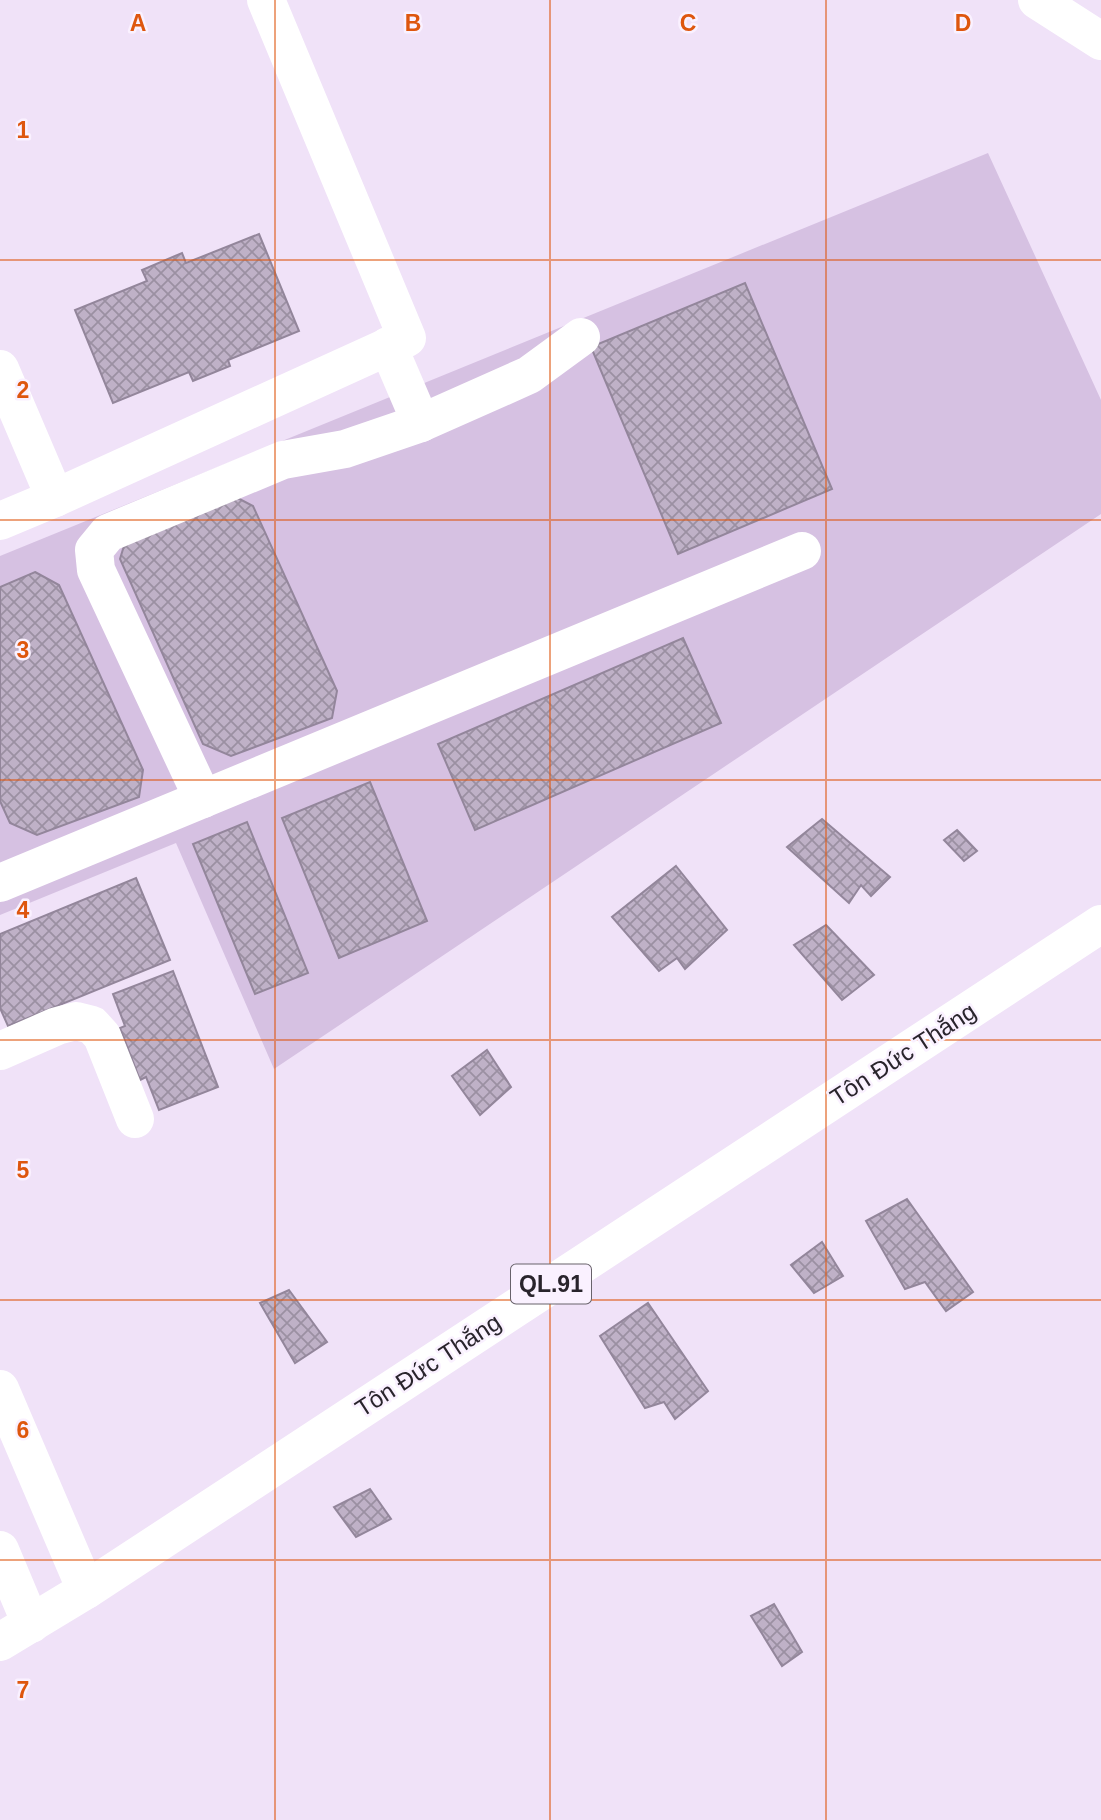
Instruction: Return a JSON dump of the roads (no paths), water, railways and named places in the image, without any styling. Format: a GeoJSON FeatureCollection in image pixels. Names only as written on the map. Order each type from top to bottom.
{"type":"FeatureCollection","features":[{"type":"Feature","properties":{"kind":"main road"},"geometry":{"type":"LineString","coordinates":[[3,511],[55,498],[407,338],[266,0]]}},
{"type":"Feature","properties":{"kind":"main road"},"geometry":{"type":"LineString","coordinates":[[1037,0],[1101,41]]}},
{"type":"Feature","properties":{"kind":"main road"},"geometry":{"type":"LineString","coordinates":[[203,799],[96,570],[94,550],[108,533],[283,460],[345,449],[421,423],[529,375],[581,337]]}},
{"type":"Feature","properties":{"kind":"main road"},"geometry":{"type":"LineString","coordinates":[[388,346],[421,423]]}},
{"type":"Feature","properties":{"kind":"main road"},"geometry":{"type":"LineString","coordinates":[[1,374],[55,498]]}},
{"type":"Feature","properties":{"kind":"main road"},"geometry":{"type":"LineString","coordinates":[[0,883],[802,551]]}},
{"type":"Feature","properties":{"kind":"main road","name":"Tôn Đức Thắng"},"geometry":{"type":"LineString","coordinates":[[15,1633],[86,1590],[1101,924]]}},
{"type":"Feature","properties":{"kind":"main road"},"geometry":{"type":"LineString","coordinates":[[0,1051],[57,1026],[76,1021],[92,1025],[102,1036],[135,1119]]}},
{"type":"Feature","properties":{"kind":"main road"},"geometry":{"type":"LineString","coordinates":[[0,1389],[86,1590]]}},
{"type":"Feature","properties":{"kind":"main road"},"geometry":{"type":"LineString","coordinates":[[0,1550],[15,1633]]}}]}
